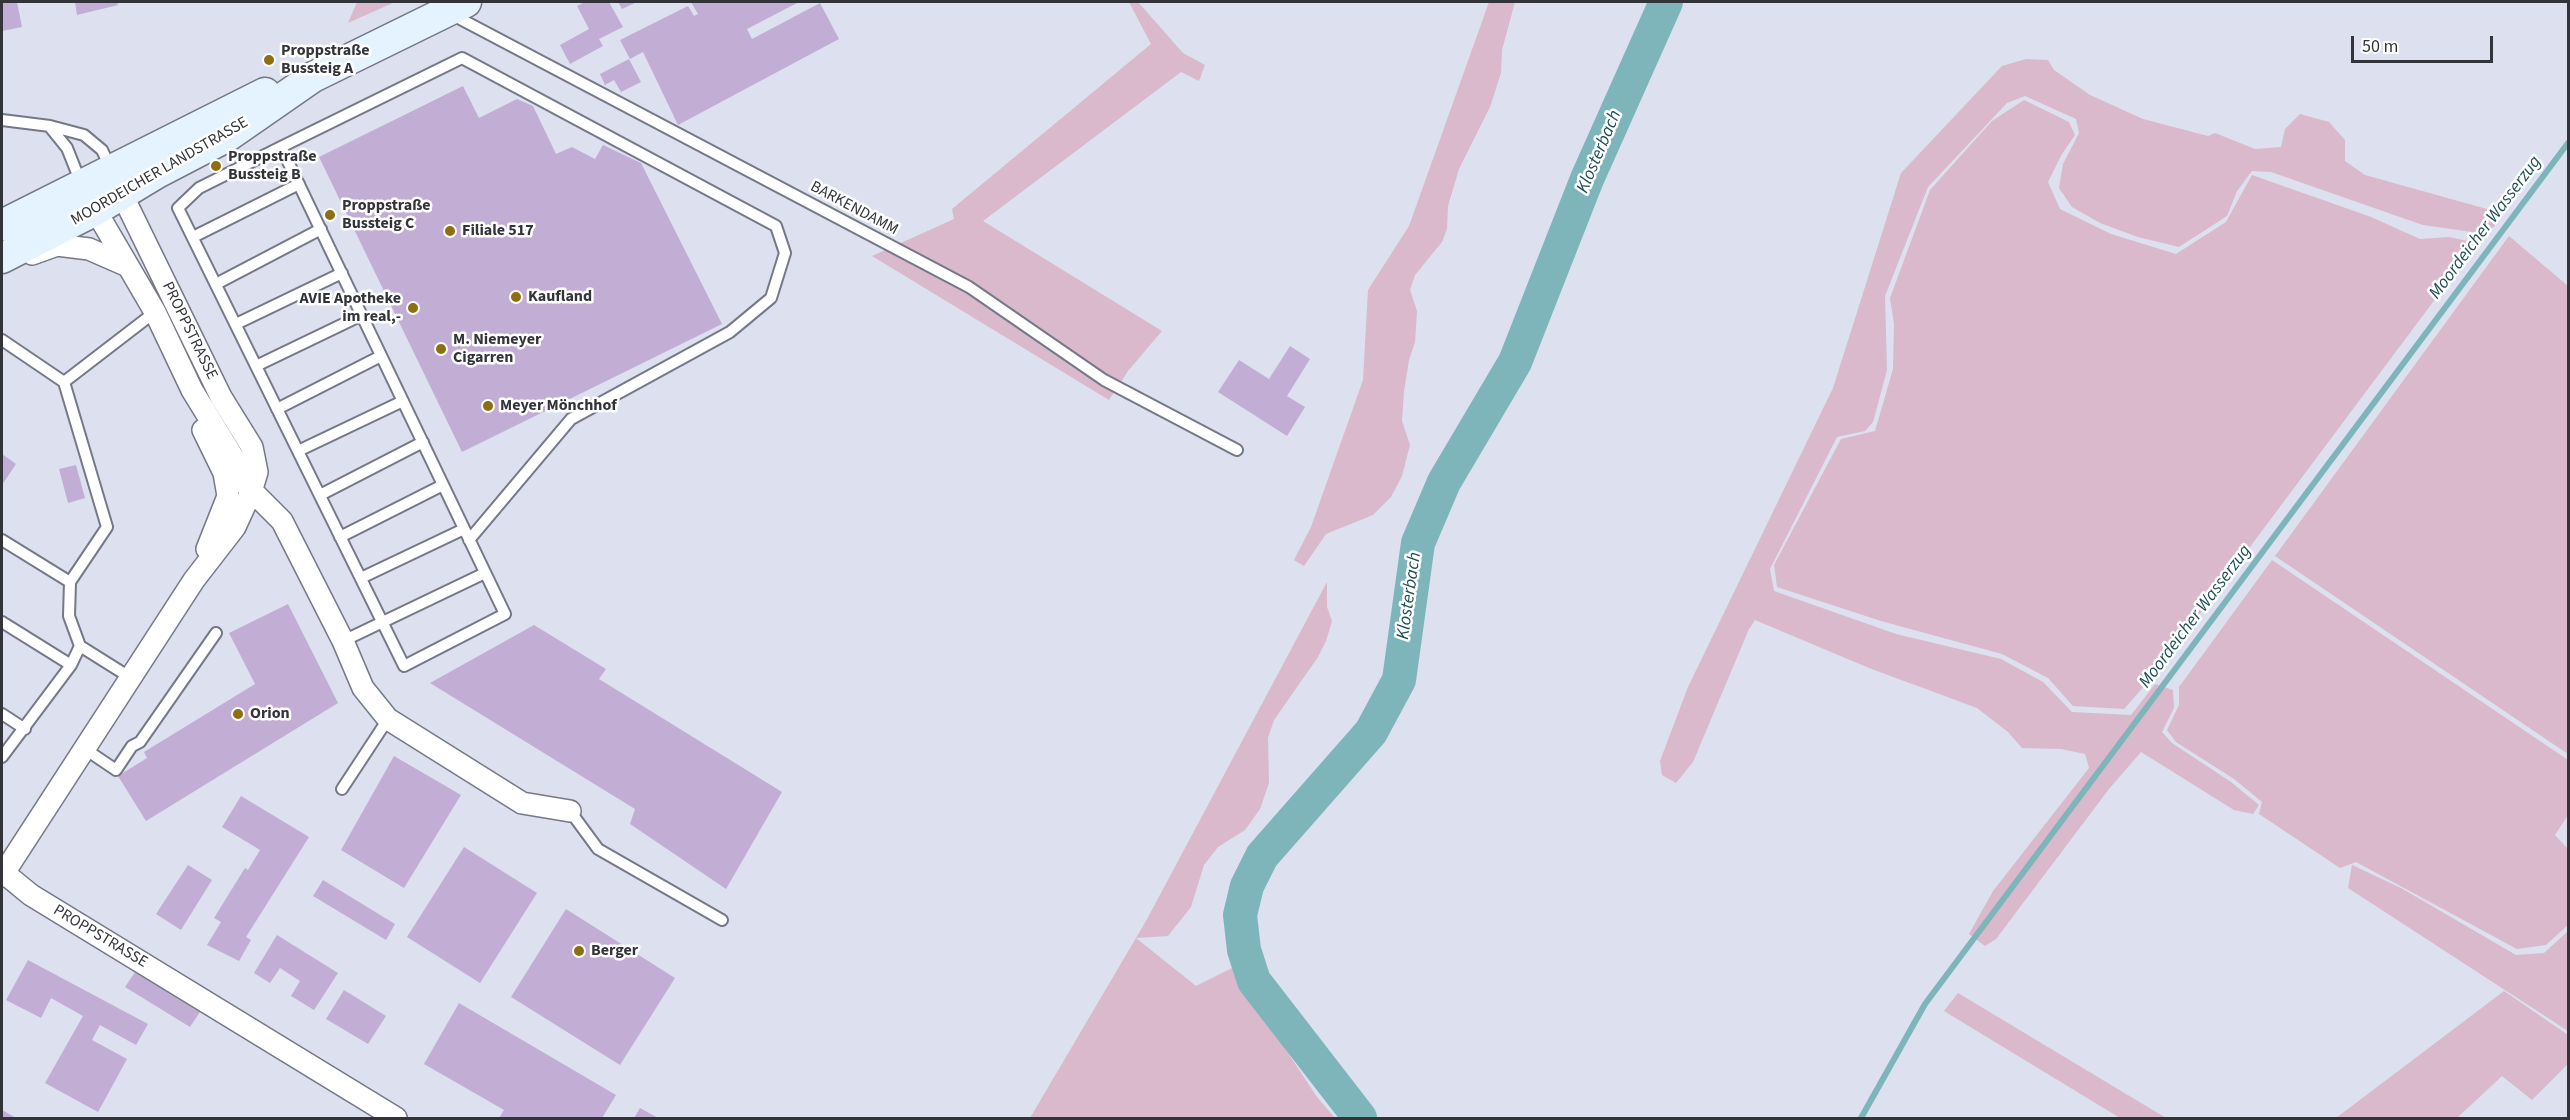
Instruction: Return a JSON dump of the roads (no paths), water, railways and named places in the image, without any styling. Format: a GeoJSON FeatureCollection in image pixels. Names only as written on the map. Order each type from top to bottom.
{"type":"FeatureCollection","features":[{"type":"Feature","properties":{"kind":"main road","name":"MOORDEICHER LANDSTRASSE"},"geometry":{"type":"LineString","coordinates":[[7,256],[88,198],[274,88],[313,77],[456,7]]}},
{"type":"Feature","properties":{"kind":"main road","name":"MOORDEICHER LANDSTRASSE"},"geometry":{"type":"LineString","coordinates":[[2,225],[88,198]]}},
{"type":"Feature","properties":{"kind":"street","name":"PROPPSTRASSE"},"geometry":{"type":"LineString","coordinates":[[116,182],[221,397],[252,447],[256,472],[251,492],[235,526],[194,580],[3,875],[31,895],[396,1119]]}},
{"type":"Feature","properties":{"kind":"street","name":"PROPPSTRASSE"},"geometry":{"type":"LineString","coordinates":[[88,198],[155,312],[192,390],[251,492],[282,521],[343,641],[363,688],[388,719],[522,803],[570,811]]}},
{"type":"Feature","properties":{"kind":"street"},"geometry":{"type":"LineString","coordinates":[[7,256],[29,255],[57,245],[89,249],[128,266]]}},
{"type":"Feature","properties":{"kind":"street","name":"PROPPSTRASSE"},"geometry":{"type":"LineString","coordinates":[[192,390],[188,400],[224,473],[228,496],[194,580]]}},
{"type":"Feature","properties":{"kind":"street"},"geometry":{"type":"LineString","coordinates":[[228,496],[251,492]]}},
{"type":"Feature","properties":{"kind":"lane","name":"BARKENDAMM"},"geometry":{"type":"LineString","coordinates":[[456,7],[969,287],[1104,380],[1238,450]]}},
{"type":"Feature","properties":{"kind":"lane"},"geometry":{"type":"LineString","coordinates":[[281,147],[403,400],[443,485],[467,534],[505,614],[404,666],[178,208],[199,188],[281,147],[462,58],[776,226],[785,253],[771,298],[730,332],[572,419],[467,534],[361,578]]}},
{"type":"Feature","properties":{"kind":"lane"},"geometry":{"type":"LineString","coordinates":[[2,120],[50,126],[84,135],[102,150],[116,182]]}},
{"type":"Feature","properties":{"kind":"lane"},"geometry":{"type":"LineString","coordinates":[[50,126],[67,148],[88,198]]}},
{"type":"Feature","properties":{"kind":"lane"},"geometry":{"type":"LineString","coordinates":[[193,237],[299,184]]}},
{"type":"Feature","properties":{"kind":"lane"},"geometry":{"type":"LineString","coordinates":[[216,284],[321,230]]}},
{"type":"Feature","properties":{"kind":"lane"},"geometry":{"type":"LineString","coordinates":[[236,324],[342,273]]}},
{"type":"Feature","properties":{"kind":"lane","name":"PROPPSTRASSE"},"geometry":{"type":"LineString","coordinates":[[64,382],[155,312]]}},
{"type":"Feature","properties":{"kind":"lane"},"geometry":{"type":"LineString","coordinates":[[256,366],[362,315]]}},
{"type":"Feature","properties":{"kind":"lane"},"geometry":{"type":"LineString","coordinates":[[2,340],[64,382],[107,527],[70,582],[69,616],[80,645],[131,678]]}},
{"type":"Feature","properties":{"kind":"lane"},"geometry":{"type":"LineString","coordinates":[[277,409],[381,356]]}},
{"type":"Feature","properties":{"kind":"lane"},"geometry":{"type":"LineString","coordinates":[[298,451],[403,400]]}},
{"type":"Feature","properties":{"kind":"lane"},"geometry":{"type":"LineString","coordinates":[[320,495],[423,442]]}},
{"type":"Feature","properties":{"kind":"lane"},"geometry":{"type":"LineString","coordinates":[[340,537],[443,485]]}},
{"type":"Feature","properties":{"kind":"lane"},"geometry":{"type":"LineString","coordinates":[[2,540],[70,582]]}},
{"type":"Feature","properties":{"kind":"lane"},"geometry":{"type":"LineString","coordinates":[[343,641],[485,573]]}},
{"type":"Feature","properties":{"kind":"lane"},"geometry":{"type":"LineString","coordinates":[[2,622],[71,665]]}},
{"type":"Feature","properties":{"kind":"lane"},"geometry":{"type":"LineString","coordinates":[[85,749],[116,770],[132,746],[140,742],[216,633]]}},
{"type":"Feature","properties":{"kind":"lane"},"geometry":{"type":"LineString","coordinates":[[2,757],[71,665],[80,645]]}},
{"type":"Feature","properties":{"kind":"lane"},"geometry":{"type":"LineString","coordinates":[[2,714],[25,729]]}},
{"type":"Feature","properties":{"kind":"lane"},"geometry":{"type":"LineString","coordinates":[[342,789],[388,719]]}},
{"type":"Feature","properties":{"kind":"lane"},"geometry":{"type":"LineString","coordinates":[[570,811],[598,849],[722,920]]}},
{"type":"Feature","properties":{"kind":"waterway","name":"Klosterbach"},"geometry":{"type":"LineString","coordinates":[[1360,1118],[1254,981],[1244,950],[1240,915],[1247,886],[1262,856],[1371,732],[1399,680],[1418,543],[1444,482],[1515,362],[1587,179],[1666,2]]}},
{"type":"Feature","properties":{"kind":"waterway","name":"Moordeicher Wasserzug"},"geometry":{"type":"LineString","coordinates":[[1861,1118],[1925,1004],[2568,143]]}},
{"type":"Feature","properties":{"kind":"place","name":"Proppstraße Bussteig A"},"geometry":{"type":"Point","coordinates":[269,60]}},
{"type":"Feature","properties":{"kind":"place","name":"Proppstraße Bussteig B"},"geometry":{"type":"Point","coordinates":[216,166]}},
{"type":"Feature","properties":{"kind":"place","name":"Proppstraße Bussteig C"},"geometry":{"type":"Point","coordinates":[330,215]}},
{"type":"Feature","properties":{"kind":"place","name":"Filiale 517"},"geometry":{"type":"Point","coordinates":[450,231]}},
{"type":"Feature","properties":{"kind":"place","name":"Kaufland"},"geometry":{"type":"Point","coordinates":[516,297]}},
{"type":"Feature","properties":{"kind":"place","name":"AVIE Apotheke im real,-"},"geometry":{"type":"Point","coordinates":[413,308]}},
{"type":"Feature","properties":{"kind":"place","name":"M. Niemeyer Cigarren"},"geometry":{"type":"Point","coordinates":[441,349]}},
{"type":"Feature","properties":{"kind":"place","name":"Meyer Mönchhof"},"geometry":{"type":"Point","coordinates":[488,406]}},
{"type":"Feature","properties":{"kind":"place","name":"Orion"},"geometry":{"type":"Point","coordinates":[238,714]}},
{"type":"Feature","properties":{"kind":"place","name":"Berger"},"geometry":{"type":"Point","coordinates":[579,951]}}]}
